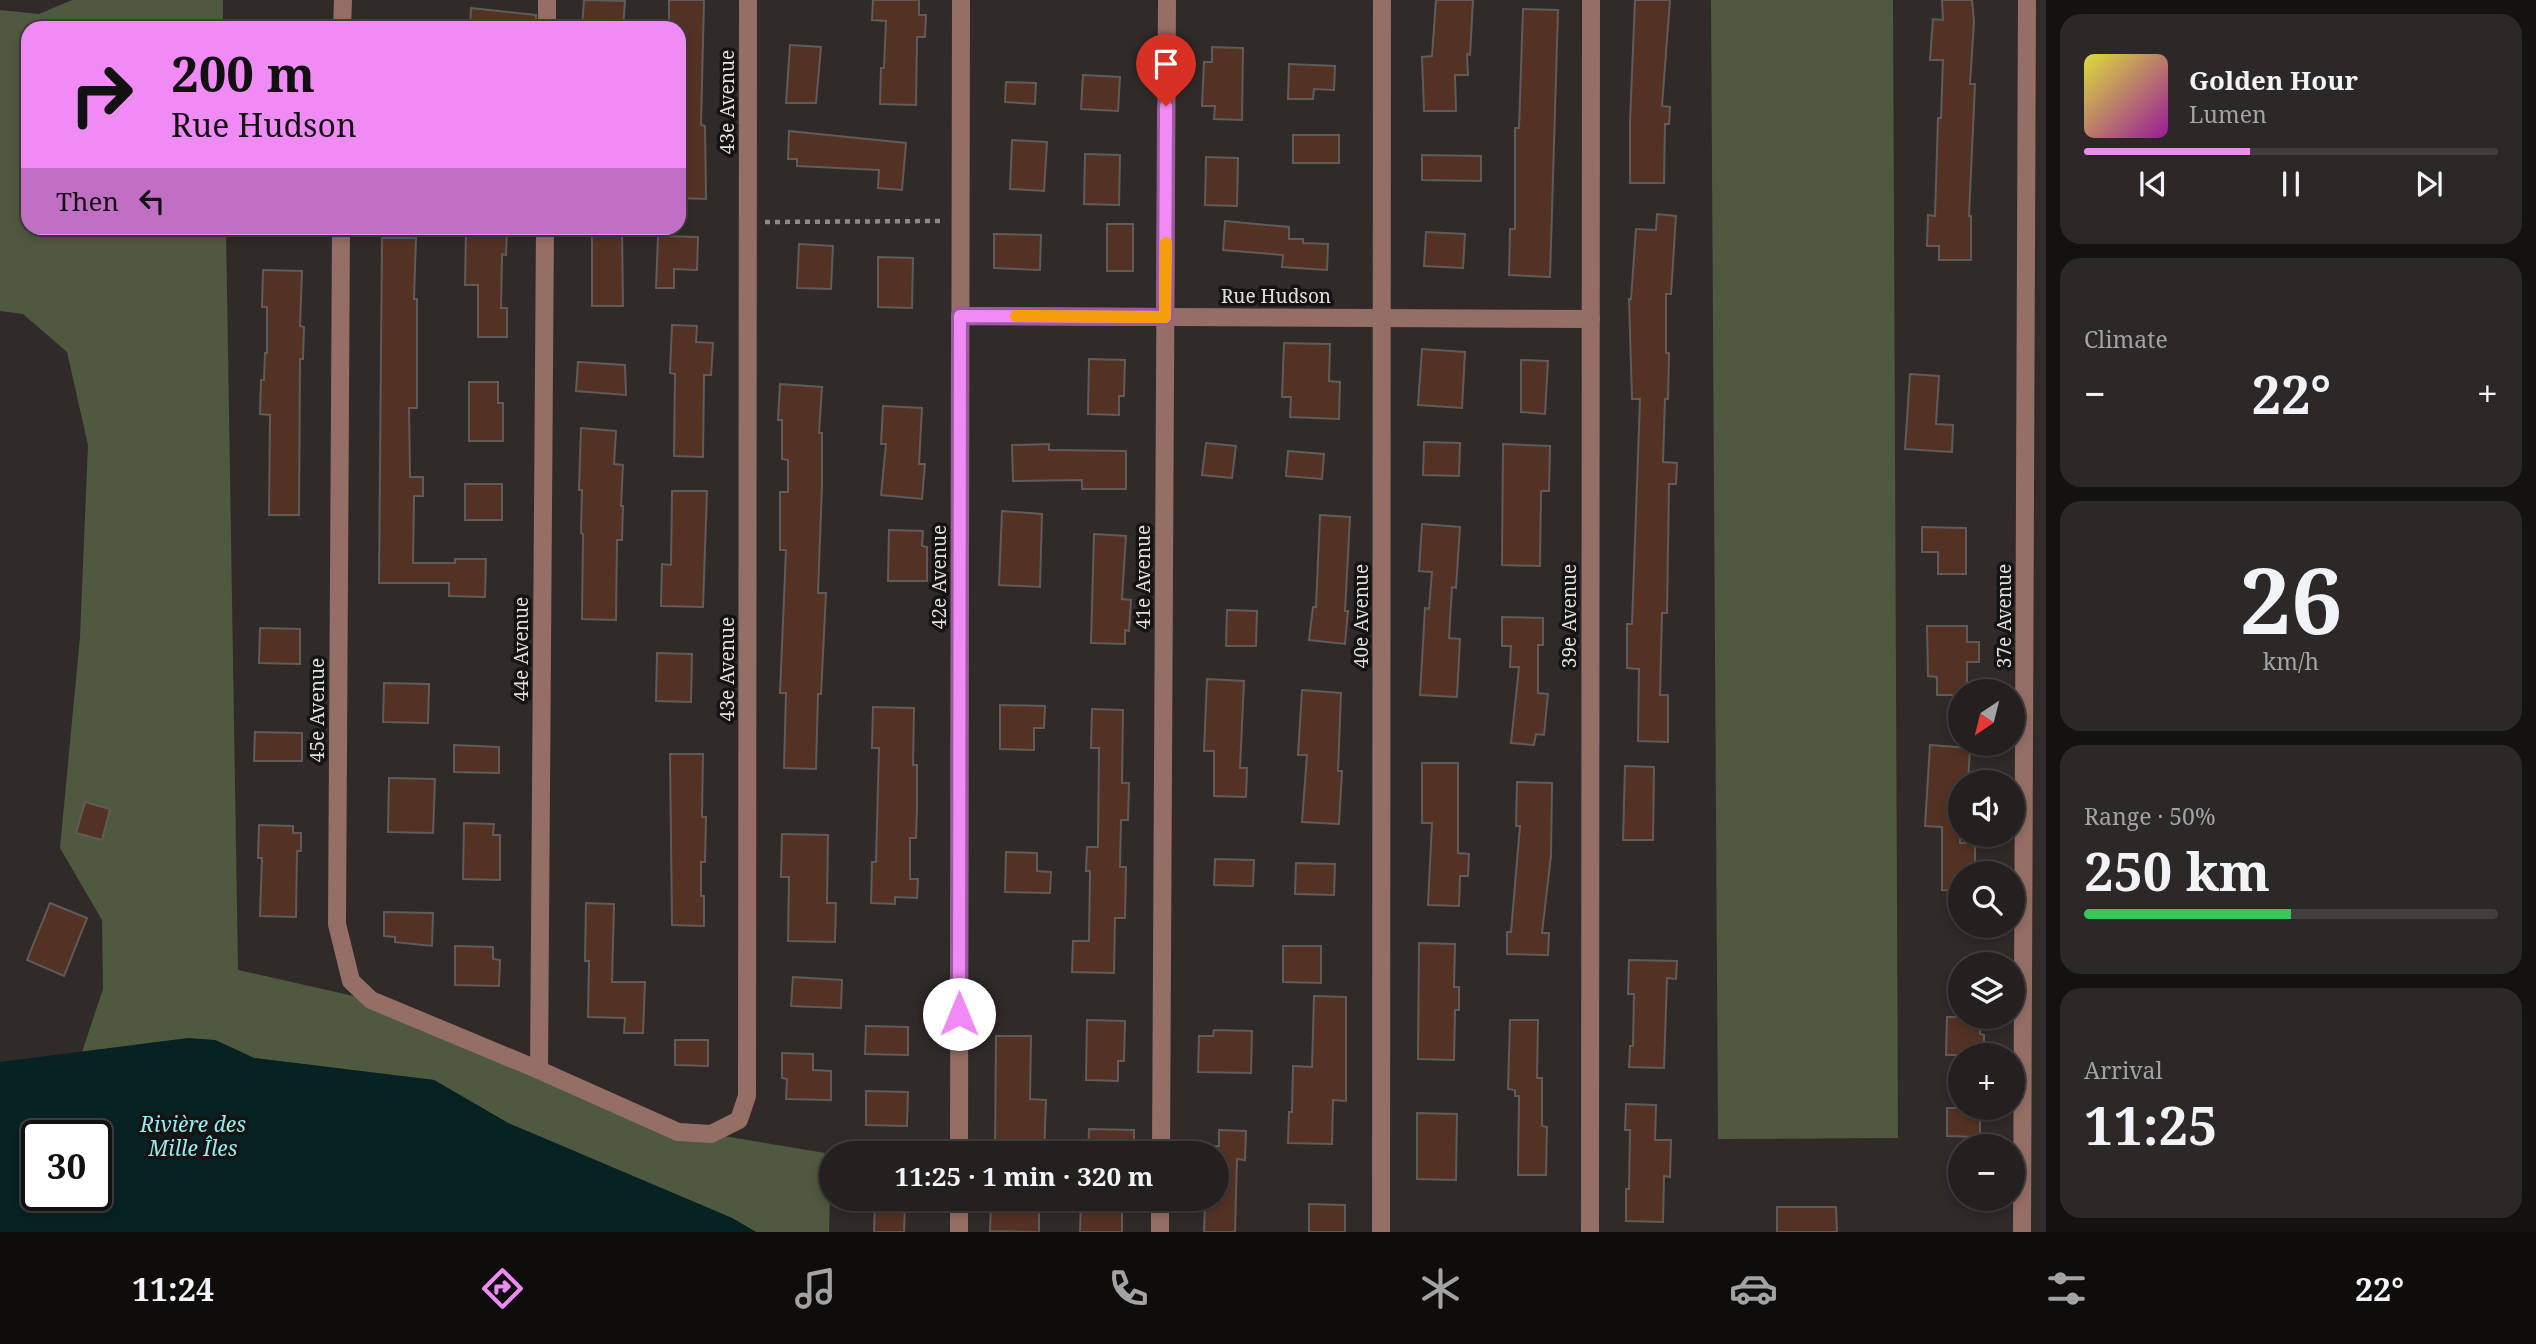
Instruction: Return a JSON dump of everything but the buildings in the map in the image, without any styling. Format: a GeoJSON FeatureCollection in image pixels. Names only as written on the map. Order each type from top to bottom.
{"type":"FeatureCollection","features":[{"type":"Feature","properties":{"kind":"street"},"geometry":{"type":"LineString","coordinates":[[342,0],[342,21]]}},
{"type":"Feature","properties":{"kind":"street"},"geometry":{"type":"LineString","coordinates":[[547,0],[547,21]]}},
{"type":"Feature","properties":{"kind":"street","name":"43e Avenue"},"geometry":{"type":"LineString","coordinates":[[539,1070],[678,1132],[711,1134],[739,1120],[747,1096],[748,0]]}},
{"type":"Feature","properties":{"kind":"street","name":"42e Avenue"},"geometry":{"type":"LineString","coordinates":[[959,1141],[961,0]]}},
{"type":"Feature","properties":{"kind":"street","name":"41e Avenue"},"geometry":{"type":"LineString","coordinates":[[1161,1141],[1167,0]]}},
{"type":"Feature","properties":{"kind":"street","name":"40e Avenue"},"geometry":{"type":"LineString","coordinates":[[1381,1232],[1382,0]]}},
{"type":"Feature","properties":{"kind":"street","name":"39e Avenue"},"geometry":{"type":"LineString","coordinates":[[1590,1232],[1591,0]]}},
{"type":"Feature","properties":{"kind":"street","name":"37e Avenue"},"geometry":{"type":"LineString","coordinates":[[2022,1232],[2027,0]]}},
{"type":"Feature","properties":{"kind":"street","name":"45e Avenue"},"geometry":{"type":"LineString","coordinates":[[341,235],[337,924],[351,981],[371,1000],[539,1070]]}},
{"type":"Feature","properties":{"kind":"street","name":"44e Avenue"},"geometry":{"type":"LineString","coordinates":[[539,1070],[545,235]]}},
{"type":"Feature","properties":{"kind":"street","name":"Rue Hudson"},"geometry":{"type":"LineString","coordinates":[[960,316],[1591,319]]}},
{"type":"Feature","properties":{"kind":"street"},"geometry":{"type":"LineString","coordinates":[[959,1211],[959,1232]]}},
{"type":"Feature","properties":{"kind":"street"},"geometry":{"type":"LineString","coordinates":[[1160,1211],[1160,1232]]}},
{"type":"Feature","properties":{"kind":"path"},"geometry":{"type":"LineString","coordinates":[[748,222],[960,221]]}},
{"type":"Feature","properties":{"kind":"green space"},"geometry":{"type":"Polygon","coordinates":[[[72,0],[223,0],[223,21],[21,21],[21,235],[226,235],[238,970],[371,1000],[678,1132],[711,1134],[819,1152],[819,1211],[830,1211],[829,1232],[756,1232],[732,1218],[508,1123],[434,1080],[254,1058],[215,1040],[82,1052],[103,989],[102,920],[60,848],[80,637],[88,445],[67,352],[23,314],[0,311],[0,10],[39,14],[72,0]]]}},
{"type":"Feature","properties":{"kind":"green space"},"geometry":{"type":"Polygon","coordinates":[[[1711,0],[1893,0],[1898,1138],[1718,1139],[1711,0]]]}},
{"type":"Feature","properties":{"kind":"water","name":"Rivière des Mille Îles"},"geometry":{"type":"Polygon","coordinates":[[[188,1038],[215,1040],[254,1058],[434,1080],[508,1123],[732,1218],[756,1232],[0,1232],[0,1062],[188,1038]]]}},
{"type":"Feature","properties":{"kind":"slow traffic"},"geometry":{"type":"LineString","coordinates":[[1016,316],[1165,317],[1166,243]]}},
{"type":"Feature","properties":{"kind":"route"},"geometry":{"type":"LineString","coordinates":[[959,1014],[960,316],[1165,317],[1166,106]]}}]}
